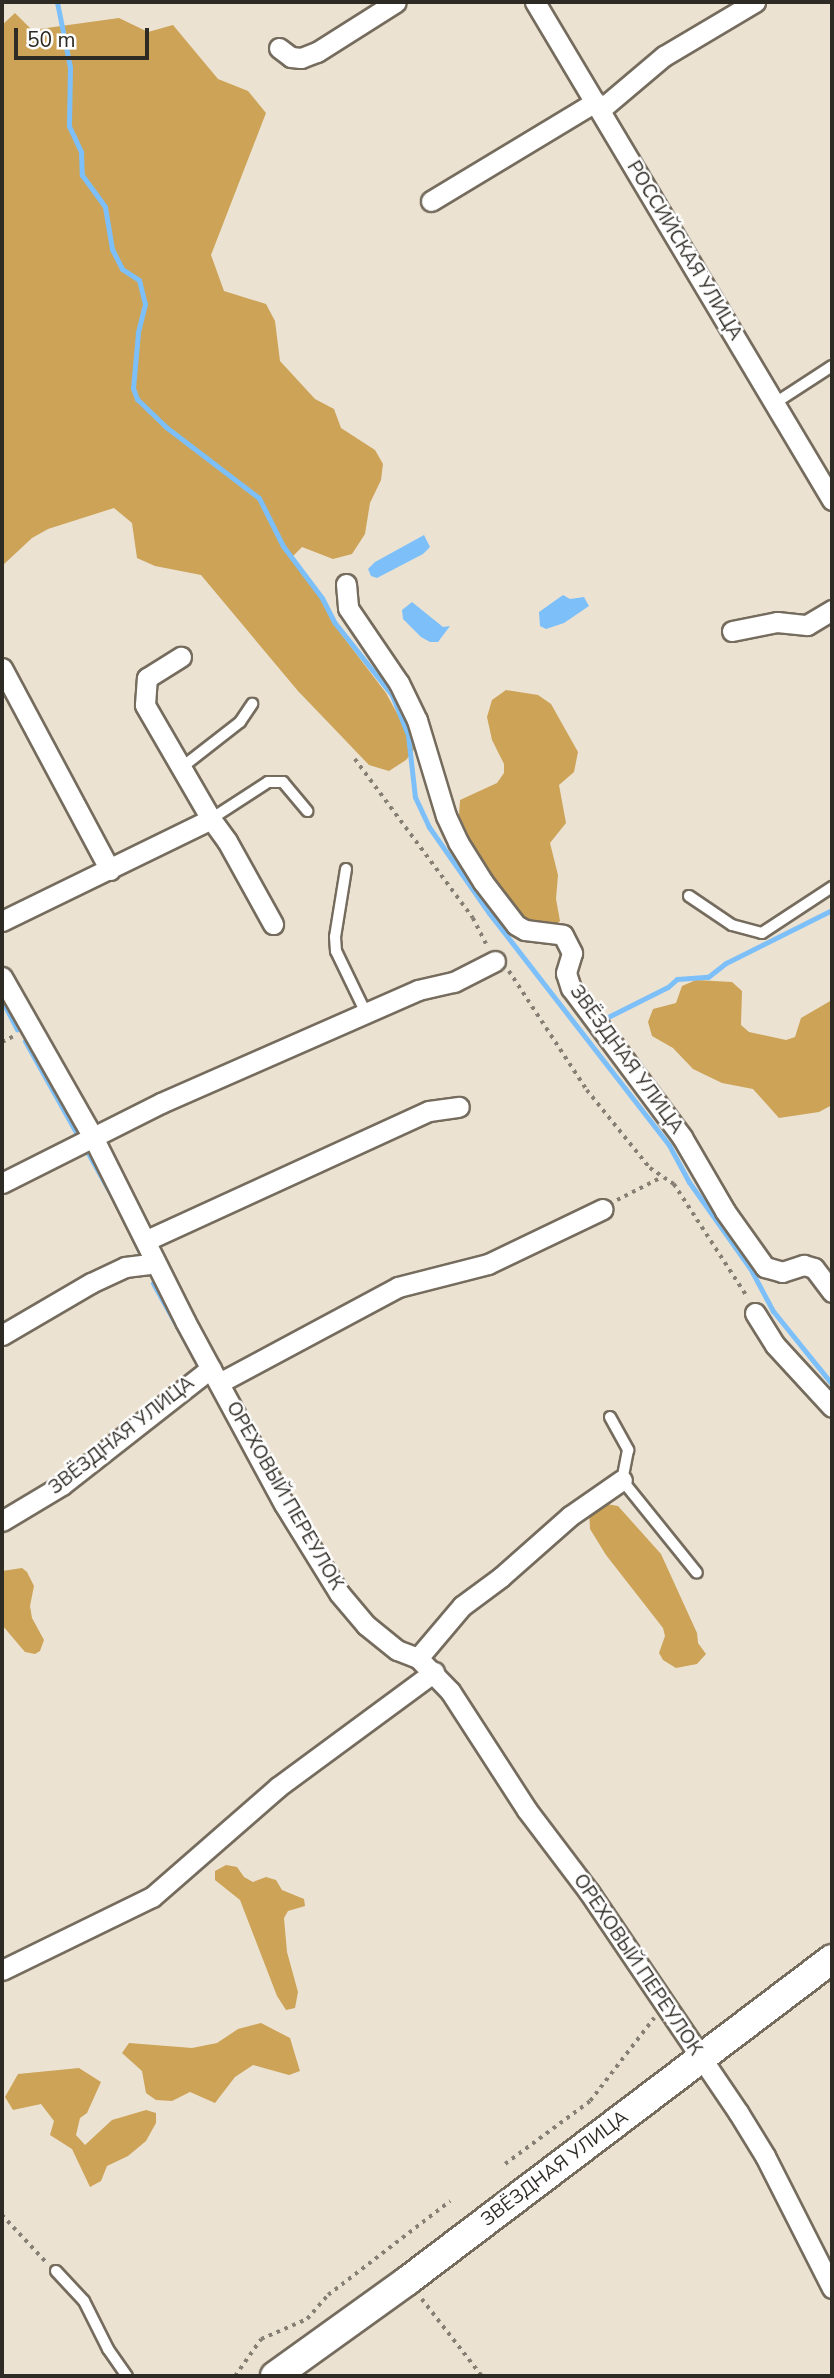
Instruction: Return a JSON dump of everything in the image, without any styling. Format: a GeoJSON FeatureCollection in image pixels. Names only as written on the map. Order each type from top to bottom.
{"type":"FeatureCollection","features":[{"type":"Feature","properties":{"kind":"street"},"geometry":{"type":"LineString","coordinates":[[279,48],[291,57],[302,58],[317,52],[396,2]]}},
{"type":"Feature","properties":{"kind":"street","name":"РОССИЙСКАЯ УЛИЦА"},"geometry":{"type":"LineString","coordinates":[[535,2],[832,500]]}},
{"type":"Feature","properties":{"kind":"street"},"geometry":{"type":"LineString","coordinates":[[431,201],[598,106],[664,56],[755,2]]}},
{"type":"Feature","properties":{"kind":"street","name":"ЗВЁЗДНАЯ УЛИЦА"},"geometry":{"type":"LineString","coordinates":[[346,584],[348,608],[399,682],[417,720],[446,816],[458,842],[484,882],[516,925],[525,930],[563,935],[572,953],[566,973],[571,988],[682,1137],[700,1163],[725,1211],[765,1267],[782,1272],[804,1265],[814,1269],[832,1292]]}},
{"type":"Feature","properties":{"kind":"street"},"geometry":{"type":"LineString","coordinates":[[732,631],[777,622],[807,625],[832,610]]}},
{"type":"Feature","properties":{"kind":"street"},"geometry":{"type":"LineString","coordinates":[[181,657],[147,678],[144,690],[145,705],[211,819],[227,841],[273,924]]}},
{"type":"Feature","properties":{"kind":"street"},"geometry":{"type":"LineString","coordinates":[[2,668],[110,870]]}},
{"type":"Feature","properties":{"kind":"street"},"geometry":{"type":"LineString","coordinates":[[2,921],[211,819]]}},
{"type":"Feature","properties":{"kind":"street"},"geometry":{"type":"LineString","coordinates":[[2,1183],[93,1137],[366,1013],[418,990],[454,982],[495,961]]}},
{"type":"Feature","properties":{"kind":"street","name":"ЗВЁЗДНАЯ УЛИЦА"},"geometry":{"type":"LineString","coordinates":[[2,977],[93,1137],[215,1376],[62,1485],[2,1521]]}},
{"type":"Feature","properties":{"kind":"street"},"geometry":{"type":"LineString","coordinates":[[147,1240],[429,1111],[459,1107]]}},
{"type":"Feature","properties":{"kind":"street","name":"ОРЕХОВЫЙ ПЕРЕУЛОК"},"geometry":{"type":"LineString","coordinates":[[603,1209],[488,1264],[398,1287],[215,1376],[285,1504],[339,1593],[366,1625],[397,1650],[418,1658],[450,1691],[527,1810],[589,1892],[765,2156],[832,2288]]}},
{"type":"Feature","properties":{"kind":"street"},"geometry":{"type":"LineString","coordinates":[[2,1335],[91,1283],[125,1267],[156,1263]]}},
{"type":"Feature","properties":{"kind":"street"},"geometry":{"type":"LineString","coordinates":[[755,1313],[775,1345],[832,1407]]}},
{"type":"Feature","properties":{"kind":"street"},"geometry":{"type":"LineString","coordinates":[[418,1658],[462,1606],[501,1577],[570,1516],[622,1480]]}},
{"type":"Feature","properties":{"kind":"street"},"geometry":{"type":"LineString","coordinates":[[2,1970],[152,1897],[278,1787],[434,1672]]}},
{"type":"Feature","properties":{"kind":"street","name":"ЗВЁЗДНАЯ УЛИЦА"},"geometry":{"type":"LineString","coordinates":[[277,2376],[407,2281],[832,1959]]}},
{"type":"Feature","properties":{"kind":"lane"},"geometry":{"type":"LineString","coordinates":[[775,402],[832,366]]}},
{"type":"Feature","properties":{"kind":"lane"},"geometry":{"type":"LineString","coordinates":[[181,768],[240,722],[252,704]]}},
{"type":"Feature","properties":{"kind":"lane"},"geometry":{"type":"LineString","coordinates":[[211,819],[268,782],[283,782],[307,811]]}},
{"type":"Feature","properties":{"kind":"lane"},"geometry":{"type":"LineString","coordinates":[[346,869],[335,937],[336,951],[366,1013]]}},
{"type":"Feature","properties":{"kind":"lane"},"geometry":{"type":"LineString","coordinates":[[689,896],[732,925],[762,933],[832,887]]}},
{"type":"Feature","properties":{"kind":"lane"},"geometry":{"type":"LineString","coordinates":[[610,1417],[628,1450],[622,1480],[697,1573]]}},
{"type":"Feature","properties":{"kind":"lane"},"geometry":{"type":"LineString","coordinates":[[56,2272],[84,2301],[108,2349],[127,2376]]}},
{"type":"Feature","properties":{"kind":"path"},"geometry":{"type":"LineString","coordinates":[[355,759],[473,918],[495,961],[510,972],[587,1090],[650,1168],[674,1184],[744,1287],[755,1313]]}},
{"type":"Feature","properties":{"kind":"path"},"geometry":{"type":"LineString","coordinates":[[603,1209],[662,1177]]}},
{"type":"Feature","properties":{"kind":"path"},"geometry":{"type":"LineString","coordinates":[[505,2164],[590,2101],[651,2020],[667,2008]]}},
{"type":"Feature","properties":{"kind":"path"},"geometry":{"type":"LineString","coordinates":[[235,2376],[261,2339],[307,2319],[328,2295],[450,2201]]}},
{"type":"Feature","properties":{"kind":"path"},"geometry":{"type":"LineString","coordinates":[[2,2216],[56,2272]]}},
{"type":"Feature","properties":{"kind":"path"},"geometry":{"type":"LineString","coordinates":[[407,2281],[481,2376]]}},
{"type":"Feature","properties":{"kind":"shaded area"},"geometry":{"type":"Polygon","coordinates":[[[15,13],[32,30],[119,18],[148,32],[173,25],[218,79],[248,91],[266,113],[211,255],[224,291],[266,304],[275,321],[280,361],[315,399],[334,409],[341,428],[375,450],[383,464],[381,480],[370,503],[365,534],[352,554],[333,559],[302,547],[291,558],[315,588],[332,622],[386,693],[399,717],[412,724],[416,747],[406,760],[389,771],[369,765],[298,691],[201,575],[155,566],[137,558],[132,523],[114,508],[48,529],[32,538],[2,566],[2,25],[15,13]]]}},
{"type":"Feature","properties":{"kind":"shaded area"},"geometry":{"type":"Polygon","coordinates":[[[506,690],[538,695],[551,704],[578,752],[574,772],[559,785],[566,823],[550,843],[558,875],[556,899],[560,921],[544,937],[531,931],[484,869],[459,815],[460,800],[497,783],[504,773],[504,764],[492,740],[487,717],[492,700],[506,690]]]}},
{"type":"Feature","properties":{"kind":"shaded area"},"geometry":{"type":"Polygon","coordinates":[[[696,980],[732,982],[742,991],[741,1025],[749,1032],[786,1040],[795,1037],[801,1018],[832,1000],[832,1105],[819,1112],[779,1118],[753,1089],[722,1083],[693,1069],[673,1048],[652,1036],[648,1022],[653,1009],[676,1003],[682,986],[696,980]]]}},
{"type":"Feature","properties":{"kind":"shaded area"},"geometry":{"type":"Polygon","coordinates":[[[601,1503],[618,1506],[661,1554],[697,1633],[698,1643],[706,1654],[697,1664],[676,1668],[663,1660],[659,1653],[665,1636],[663,1628],[606,1555],[590,1529],[589,1508],[601,1503]]]}},
{"type":"Feature","properties":{"kind":"shaded area"},"geometry":{"type":"Polygon","coordinates":[[[22,1568],[34,1586],[30,1606],[32,1618],[44,1640],[40,1651],[35,1654],[25,1652],[2,1625],[2,1571],[22,1568]]]}},
{"type":"Feature","properties":{"kind":"shaded area"},"geometry":{"type":"Polygon","coordinates":[[[226,1865],[237,1867],[244,1877],[253,1882],[266,1877],[276,1880],[282,1890],[304,1899],[305,1906],[288,1911],[284,1918],[287,1952],[298,1992],[295,2008],[286,2010],[277,1996],[240,1900],[215,1880],[215,1871],[226,1865]]]}},
{"type":"Feature","properties":{"kind":"shaded area"},"geometry":{"type":"Polygon","coordinates":[[[261,2023],[290,2038],[300,2071],[289,2075],[253,2065],[235,2077],[215,2103],[190,2092],[172,2101],[156,2100],[146,2093],[142,2071],[122,2053],[129,2043],[192,2048],[217,2043],[238,2029],[261,2023]]]}},
{"type":"Feature","properties":{"kind":"shaded area"},"geometry":{"type":"Polygon","coordinates":[[[79,2068],[101,2082],[87,2113],[80,2118],[76,2135],[85,2145],[112,2120],[146,2110],[156,2113],[156,2123],[146,2141],[128,2156],[107,2166],[101,2181],[90,2187],[72,2149],[50,2135],[54,2121],[41,2104],[13,2110],[5,2097],[18,2074],[79,2068]]]}},
{"type":"Feature","properties":{"kind":"water"},"geometry":{"type":"Polygon","coordinates":[[[424,535],[430,547],[423,554],[377,578],[371,576],[368,569],[375,562],[424,535]]]}},
{"type":"Feature","properties":{"kind":"water"},"geometry":{"type":"Polygon","coordinates":[[[563,595],[570,599],[584,597],[589,606],[564,623],[546,629],[540,626],[539,612],[563,595]]]}},
{"type":"Feature","properties":{"kind":"water"},"geometry":{"type":"Polygon","coordinates":[[[412,602],[443,627],[450,626],[438,642],[430,642],[421,637],[403,619],[402,610],[412,602]]]}},
{"type":"Feature","properties":{"kind":"waterway"},"geometry":{"type":"LineString","coordinates":[[57,2],[70,67],[69,126],[81,152],[82,175],[105,207],[112,249],[122,269],[139,280],[145,304],[138,333],[133,388],[137,399],[166,427],[259,498],[283,546],[322,598],[335,623],[392,695],[408,735],[415,797],[429,827],[489,913],[669,1145],[689,1182],[750,1268],[773,1311],[832,1384]]}},
{"type":"Feature","properties":{"kind":"waterway"},"geometry":{"type":"LineString","coordinates":[[606,1018],[668,987],[677,979],[708,977],[726,963],[832,910]]}},
{"type":"Feature","properties":{"kind":"waterway"},"geometry":{"type":"LineString","coordinates":[[2,1000],[17,1029]]}},
{"type":"Feature","properties":{"kind":"waterway"},"geometry":{"type":"LineString","coordinates":[[25,1041],[77,1134]]}},
{"type":"Feature","properties":{"kind":"waterway"},"geometry":{"type":"LineString","coordinates":[[88,1153],[113,1198]]}},
{"type":"Feature","properties":{"kind":"waterway"},"geometry":{"type":"LineString","coordinates":[[132,1235],[139,1251]]}},
{"type":"Feature","properties":{"kind":"waterway"},"geometry":{"type":"LineString","coordinates":[[153,1283],[195,1359]]}}]}
